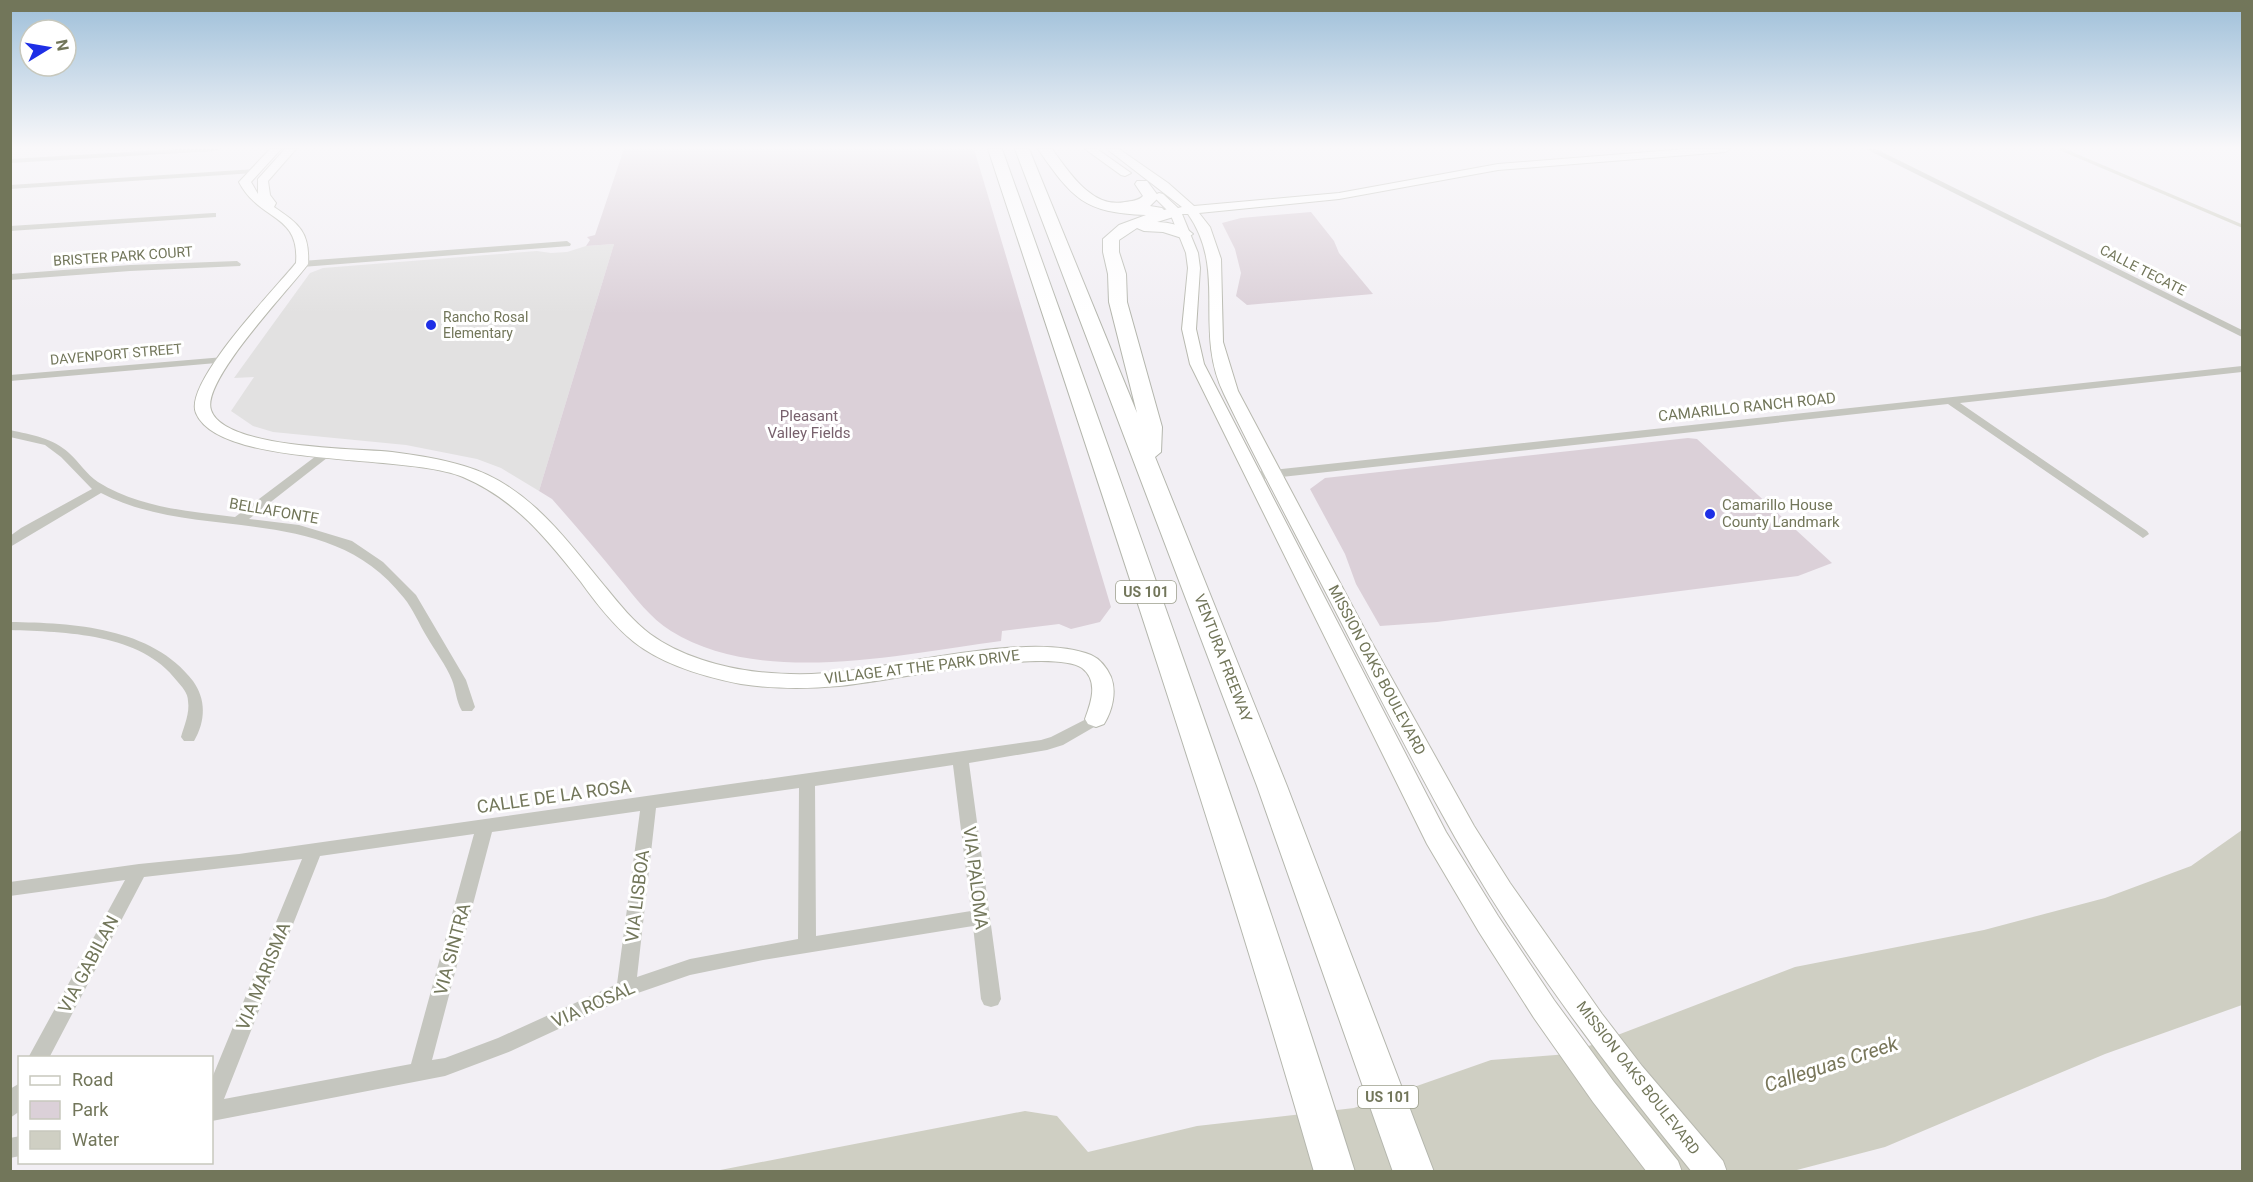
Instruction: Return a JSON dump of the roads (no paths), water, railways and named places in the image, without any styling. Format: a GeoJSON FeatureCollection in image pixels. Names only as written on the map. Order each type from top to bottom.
{"type":"FeatureCollection","features":[{"type":"Feature","properties":{"kind":"highway","name":"US 101"},"geometry":{"type":"LineString","coordinates":[[1014,204],[1137,564],[1294,1036],[1335,1172]]}},
{"type":"Feature","properties":{"kind":"highway","name":"VENTURA FREEWAY"},"geometry":{"type":"LineString","coordinates":[[1044,204],[1149,468],[1362,1023],[1414,1172]]}},
{"type":"Feature","properties":{"kind":"highway"},"geometry":{"type":"LineString","coordinates":[[1097,204],[1130,211],[1175,212]]}},
{"type":"Feature","properties":{"kind":"highway"},"geometry":{"type":"LineString","coordinates":[[1102,207],[1132,204]]}},
{"type":"Feature","properties":{"kind":"highway"},"geometry":{"type":"LineString","coordinates":[[1149,468],[1151,428],[1118,302],[1117,274],[1111,252],[1111,239],[1123,229],[1175,212]]}},
{"type":"Feature","properties":{"kind":"highway"},"geometry":{"type":"LineString","coordinates":[[1123,229],[1156,225],[1185,234]]}},
{"type":"Feature","properties":{"kind":"main road"},"geometry":{"type":"LineString","coordinates":[[261,204],[298,231],[305,251],[302,264]]}},
{"type":"Feature","properties":{"kind":"main road","name":"MISSION OAKS BOULEVARD"},"geometry":{"type":"LineString","coordinates":[[1166,204],[1175,212],[1185,234],[1194,268],[1189,329],[1193,351],[1202,376],[1436,837],[1513,962],[1600,1088],[1667,1172]]}},
{"type":"Feature","properties":{"kind":"main road","name":"MISSION OAKS BOULEVARD"},"geometry":{"type":"LineString","coordinates":[[1185,204],[1208,236],[1216,263],[1216,341],[1224,375],[1362,643],[1465,832],[1543,952],[1632,1076],[1712,1172]]}},
{"type":"Feature","properties":{"kind":"main road"},"geometry":{"type":"LineString","coordinates":[[1175,212],[1259,204]]}},
{"type":"Feature","properties":{"kind":"main road","name":"VILLAGE AT THE PARK DRIVE"},"geometry":{"type":"LineString","coordinates":[[302,264],[225,360],[216,368],[206,387],[201,402],[205,416],[217,429],[241,439],[279,447],[389,456],[441,465],[474,476],[507,492],[524,504],[548,530],[637,635],[667,653],[716,671],[774,681],[840,680],[1044,653],[1072,655],[1085,660],[1095,668],[1104,685],[1104,697],[1096,718]]}},
{"type":"Feature","properties":{"kind":"main road"},"geometry":{"type":"LineString","coordinates":[[1289,548],[1300,554],[1306,562],[1337,623],[1348,635],[1362,643]]}},
{"type":"Feature","properties":{"kind":"street","name":"CALLE TECATE"},"geometry":{"type":"LineString","coordinates":[[1981,204],[2242,334]]}},
{"type":"Feature","properties":{"kind":"street"},"geometry":{"type":"LineString","coordinates":[[10,229],[213,215]]}},
{"type":"Feature","properties":{"kind":"street"},"geometry":{"type":"LineString","coordinates":[[302,264],[567,244]]}},
{"type":"Feature","properties":{"kind":"street","name":"BRISTER PARK COURT"},"geometry":{"type":"LineString","coordinates":[[10,277],[130,268],[237,264]]}},
{"type":"Feature","properties":{"kind":"street","name":"DAVENPORT STREET"},"geometry":{"type":"LineString","coordinates":[[12,379],[225,360]]}},
{"type":"Feature","properties":{"kind":"street","name":"CAMARILLO RANCH ROAD"},"geometry":{"type":"LineString","coordinates":[[1254,476],[2242,369]]}},
{"type":"Feature","properties":{"kind":"street"},"geometry":{"type":"LineString","coordinates":[[1949,400],[2143,534]]}},
{"type":"Feature","properties":{"kind":"street","name":"BELLAFONTE"},"geometry":{"type":"LineString","coordinates":[[10,433],[49,443],[65,455],[92,484],[123,500],[155,510],[299,529],[348,544],[378,565],[409,595],[459,680],[467,707]]}},
{"type":"Feature","properties":{"kind":"street"},"geometry":{"type":"LineString","coordinates":[[239,520],[328,452]]}},
{"type":"Feature","properties":{"kind":"street"},"geometry":{"type":"LineString","coordinates":[[10,543],[45,519],[100,489]]}},
{"type":"Feature","properties":{"kind":"street"},"geometry":{"type":"LineString","coordinates":[[10,626],[33,626],[94,634],[150,649],[181,670],[197,700],[189,738]]}},
{"type":"Feature","properties":{"kind":"street","name":"CALLE DE LA ROSA"},"geometry":{"type":"LineString","coordinates":[[10,889],[314,850],[807,781],[1049,743],[1071,734],[1096,718]]}},
{"type":"Feature","properties":{"kind":"street","name":"VIA PALOMA"},"geometry":{"type":"LineString","coordinates":[[960,757],[991,999]]}},
{"type":"Feature","properties":{"kind":"street"},"geometry":{"type":"LineString","coordinates":[[807,781],[807,945]]}},
{"type":"Feature","properties":{"kind":"street","name":"VIA LISBOA"},"geometry":{"type":"LineString","coordinates":[[626,989],[649,802]]}},
{"type":"Feature","properties":{"kind":"street","name":"VIA SINTRA"},"geometry":{"type":"LineString","coordinates":[[418,1073],[485,825]]}},
{"type":"Feature","properties":{"kind":"street","name":"VIA MARISMA"},"geometry":{"type":"LineString","coordinates":[[213,1100],[314,850]]}},
{"type":"Feature","properties":{"kind":"street","name":"VIA GABILAN"},"geometry":{"type":"LineString","coordinates":[[39,1056],[139,871]]}},
{"type":"Feature","properties":{"kind":"street","name":"VIA ROSAL"},"geometry":{"type":"LineString","coordinates":[[213,1111],[418,1073],[470,1060],[626,989],[690,967],[807,945],[981,917]]}},
{"type":"Feature","properties":{"kind":"street"},"geometry":{"type":"LineString","coordinates":[[10,1108],[18,1095]]}},
{"type":"Feature","properties":{"kind":"water","name":"Calleguas Creek"},"geometry":{"type":"Polygon","coordinates":[[[2242,830],[2242,1005],[2105,1054],[1885,1147],[1793,1171],[710,1172],[1025,1111],[1057,1116],[1088,1152],[1197,1126],[1354,1108],[1491,1060],[1568,1054],[1795,967],[1984,930],[2105,898],[2191,866],[2242,830]]]}},
{"type":"Feature","properties":{"kind":"waterway"},"geometry":{"type":"LineString","coordinates":[[2191,204],[2242,226]]}},
{"type":"Feature","properties":{"kind":"place","name":"Rancho Rosal Elementary"},"geometry":{"type":"Point","coordinates":[431,325]}},
{"type":"Feature","properties":{"kind":"place","name":"Camarillo House County Landmark"},"geometry":{"type":"Point","coordinates":[1710,514]}},
{"type":"Feature","properties":{"kind":"park label","name":"Pleasant Valley Fields"},"geometry":{"type":"Point","coordinates":[809,424]}}]}
